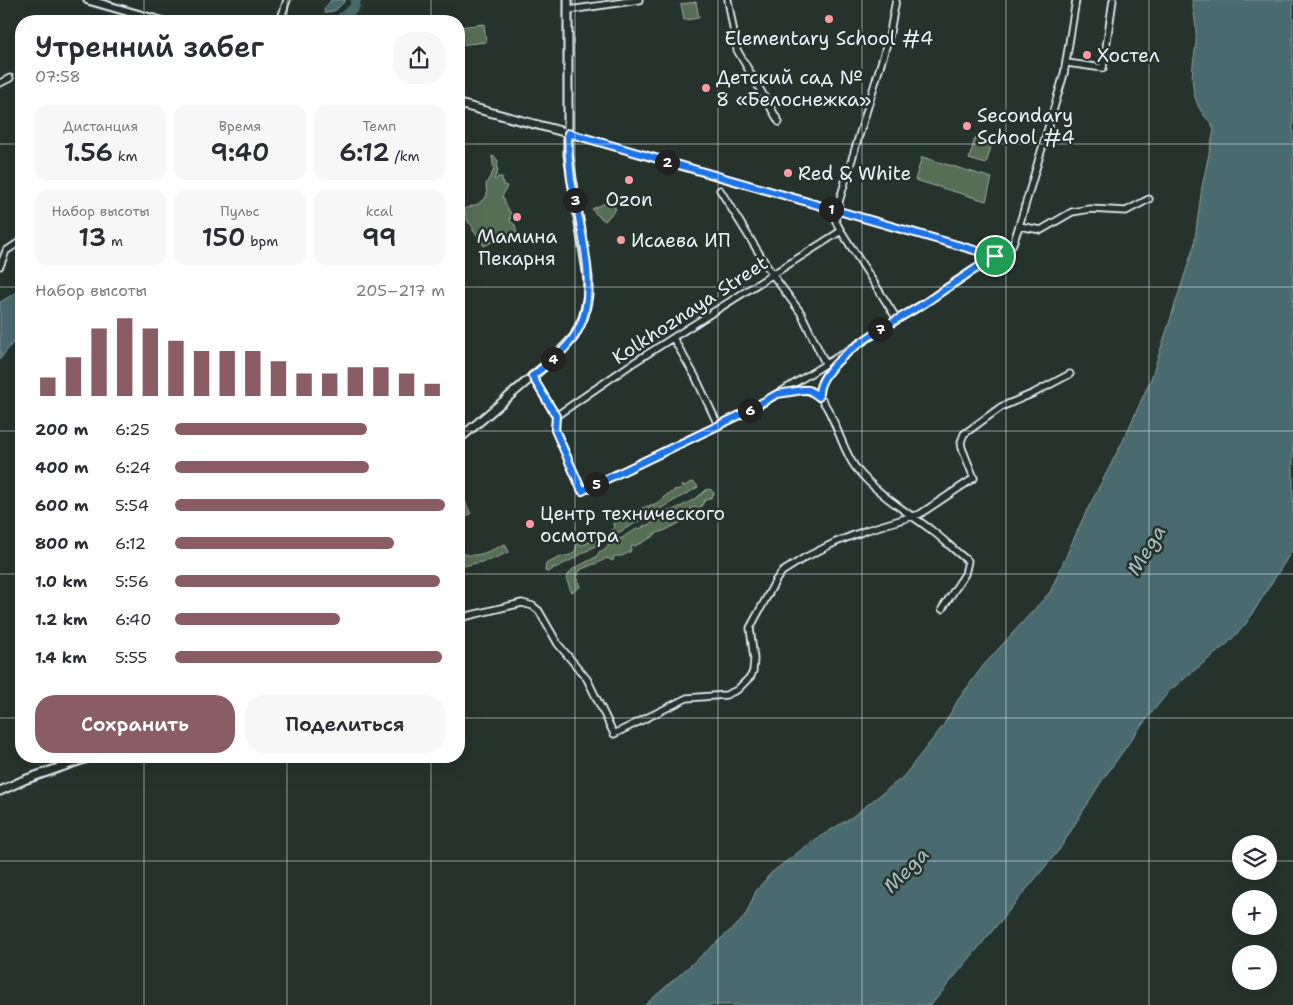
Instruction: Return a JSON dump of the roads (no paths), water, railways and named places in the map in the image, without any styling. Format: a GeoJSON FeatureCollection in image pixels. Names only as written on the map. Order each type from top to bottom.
{"type":"FeatureCollection","features":[{"type":"Feature","properties":{"kind":"street"},"geometry":{"type":"LineString","coordinates":[[88,0],[140,15]]}},
{"type":"Feature","properties":{"kind":"street"},"geometry":{"type":"LineString","coordinates":[[282,15],[287,0]]}},
{"type":"Feature","properties":{"kind":"street"},"geometry":{"type":"LineString","coordinates":[[465,434],[562,350],[574,337],[582,323],[586,306],[588,278],[570,173],[568,133],[568,0]]}},
{"type":"Feature","properties":{"kind":"street"},"geometry":{"type":"LineString","coordinates":[[569,10],[639,0]]}},
{"type":"Feature","properties":{"kind":"street"},"geometry":{"type":"LineString","coordinates":[[728,0],[737,50],[779,122]]}},
{"type":"Feature","properties":{"kind":"street"},"geometry":{"type":"LineString","coordinates":[[896,0],[889,37],[835,219],[897,319]]}},
{"type":"Feature","properties":{"kind":"street"},"geometry":{"type":"LineString","coordinates":[[532,376],[556,416],[555,430],[582,491],[740,415],[777,394],[995,256],[1006,254],[1011,248],[1019,226],[1067,63],[1076,0]]}},
{"type":"Feature","properties":{"kind":"street"},"geometry":{"type":"LineString","coordinates":[[1067,63],[1103,68],[1113,0]]}},
{"type":"Feature","properties":{"kind":"street"},"geometry":{"type":"LineString","coordinates":[[0,83],[10,78]]}},
{"type":"Feature","properties":{"kind":"street"},"geometry":{"type":"LineString","coordinates":[[465,106],[568,133],[995,256]]}},
{"type":"Feature","properties":{"kind":"street"},"geometry":{"type":"LineString","coordinates":[[720,190],[772,274],[801,313],[825,364]]}},
{"type":"Feature","properties":{"kind":"street"},"geometry":{"type":"LineString","coordinates":[[1019,226],[1040,230],[1072,212],[1090,209],[1126,211],[1149,199]]}},
{"type":"Feature","properties":{"kind":"street","name":"Kolkhoznaya Street"},"geometry":{"type":"LineString","coordinates":[[556,416],[673,338],[841,231]]}},
{"type":"Feature","properties":{"kind":"street"},"geometry":{"type":"LineString","coordinates":[[0,266],[6,251],[15,245]]}},
{"type":"Feature","properties":{"kind":"street"},"geometry":{"type":"LineString","coordinates":[[673,338],[695,376],[718,425]]}},
{"type":"Feature","properties":{"kind":"street"},"geometry":{"type":"LineString","coordinates":[[819,397],[820,388],[829,372],[858,343]]}},
{"type":"Feature","properties":{"kind":"street"},"geometry":{"type":"LineString","coordinates":[[465,617],[522,603],[534,606],[539,611],[558,644],[587,679],[614,734],[688,698],[726,694],[737,690],[746,682],[753,671],[754,659],[750,633],[752,623],[782,572],[804,558],[836,542],[867,530],[912,517],[928,509],[974,478],[961,442],[964,434],[1001,407],[1034,393],[1070,374]]}},
{"type":"Feature","properties":{"kind":"street"},"geometry":{"type":"LineString","coordinates":[[777,394],[809,390],[819,397],[855,467],[875,487],[968,562],[965,574],[942,609]]}},
{"type":"Feature","properties":{"kind":"street"},"geometry":{"type":"LineString","coordinates":[[0,791],[24,780],[73,763]]}},
{"type":"Feature","properties":{"kind":"water"},"geometry":{"type":"Polygon","coordinates":[[[331,0],[346,0],[336,10],[325,13],[324,10],[331,0]]]}},
{"type":"Feature","properties":{"kind":"water","name":"Mega"},"geometry":{"type":"Polygon","coordinates":[[[1192,0],[1293,0],[1293,549],[1245,625],[1227,644],[1169,691],[1138,730],[1099,785],[1059,850],[931,1005],[645,1005],[740,922],[747,912],[756,891],[771,873],[813,841],[852,817],[903,777],[943,726],[958,700],[983,666],[1050,592],[1085,514],[1123,441],[1151,379],[1194,246],[1202,187],[1214,130],[1195,98],[1192,80],[1196,37],[1192,0]]]}},
{"type":"Feature","properties":{"kind":"water"},"geometry":{"type":"Polygon","coordinates":[[[15,293],[15,340],[0,359],[0,302],[15,293]]]}},
{"type":"Feature","properties":{"kind":"waterway"},"geometry":{"type":"LineString","coordinates":[[345,15],[354,8],[356,0]]}},
{"type":"Feature","properties":{"kind":"place","name":"Elementary School #4"},"geometry":{"type":"Point","coordinates":[829,19]}},
{"type":"Feature","properties":{"kind":"place","name":"Хостел"},"geometry":{"type":"Point","coordinates":[1087,55]}},
{"type":"Feature","properties":{"kind":"place","name":"Детский сад № 8 «Белоснежка»"},"geometry":{"type":"Point","coordinates":[706,88]}},
{"type":"Feature","properties":{"kind":"place","name":"Secondary School #4"},"geometry":{"type":"Point","coordinates":[967,126]}},
{"type":"Feature","properties":{"kind":"place","name":"Red & White"},"geometry":{"type":"Point","coordinates":[788,173]}},
{"type":"Feature","properties":{"kind":"place","name":"Ozon"},"geometry":{"type":"Point","coordinates":[629,180]}},
{"type":"Feature","properties":{"kind":"place","name":"Мамина Пекарня"},"geometry":{"type":"Point","coordinates":[517,217]}},
{"type":"Feature","properties":{"kind":"place","name":"Исаева ИП"},"geometry":{"type":"Point","coordinates":[621,240]}},
{"type":"Feature","properties":{"kind":"place","name":"Центр технического осмотра"},"geometry":{"type":"Point","coordinates":[530,524]}}]}
